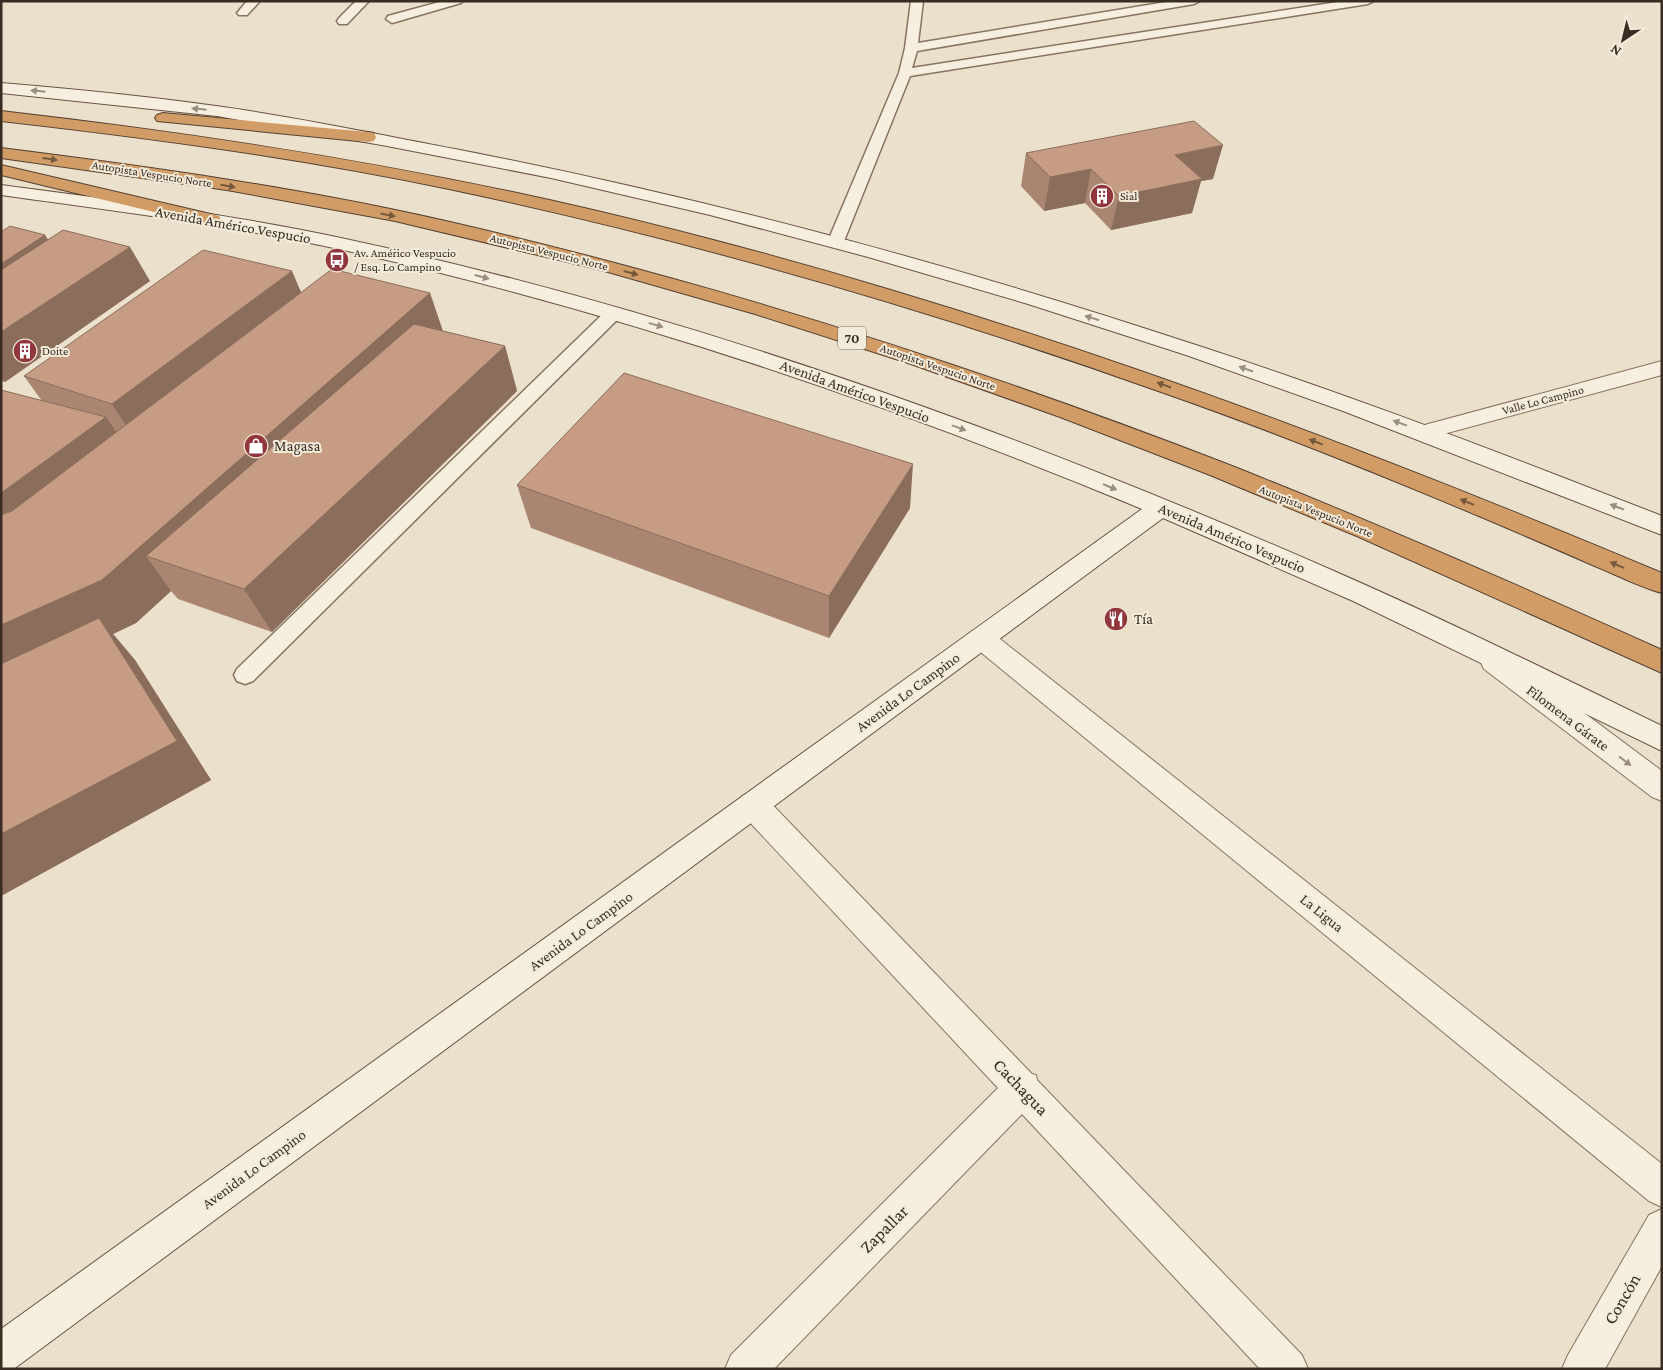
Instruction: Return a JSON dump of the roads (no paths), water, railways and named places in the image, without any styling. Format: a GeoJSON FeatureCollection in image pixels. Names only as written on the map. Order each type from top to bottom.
{"type":"FeatureCollection","features":[{"type":"Feature","properties":{"kind":"highway"},"geometry":{"type":"LineString","coordinates":[[1,105],[368,137]]}},
{"type":"Feature","properties":{"kind":"highway"},"geometry":{"type":"LineString","coordinates":[[1,116],[178,138],[405,175],[554,206],[726,248],[925,306],[1172,388],[1413,480],[1662,584]]}},
{"type":"Feature","properties":{"kind":"highway","name":"Autopista Vespucio Norte"},"geometry":{"type":"LineString","coordinates":[[1,153],[194,180],[449,227],[633,273],[821,329],[985,383],[1168,450],[1445,564],[1662,662]]}},
{"type":"Feature","properties":{"kind":"highway"},"geometry":{"type":"LineString","coordinates":[[1,170],[212,220]]}},
{"type":"Feature","properties":{"kind":"main road"},"geometry":{"type":"LineString","coordinates":[[1,88],[218,112],[368,137],[565,175],[781,226],[956,275],[1237,366],[1425,432],[1662,526]]}},
{"type":"Feature","properties":{"kind":"main road","name":"Avenida Américo Vespucio"},"geometry":{"type":"LineString","coordinates":[[3,192],[212,220],[338,243],[441,267],[614,313],[742,352],[841,385],[979,435],[1161,507],[1321,576],[1474,647],[1662,739]]}},
{"type":"Feature","properties":{"kind":"main road","name":"Valle Lo Campino"},"geometry":{"type":"LineString","coordinates":[[1425,432],[1662,368]]}},
{"type":"Feature","properties":{"kind":"main road","name":"Avenida Lo Campino"},"geometry":{"type":"LineString","coordinates":[[1,1354],[1161,507]]}},
{"type":"Feature","properties":{"kind":"main road","name":"La Ligua"},"geometry":{"type":"LineString","coordinates":[[981,638],[1662,1188]]}},
{"type":"Feature","properties":{"kind":"main road","name":"Filomena Gárate"},"geometry":{"type":"LineString","coordinates":[[1474,647],[1662,788]]}},
{"type":"Feature","properties":{"kind":"main road","name":"Cachagua"},"geometry":{"type":"LineString","coordinates":[[753,805],[1288,1369]]}},
{"type":"Feature","properties":{"kind":"main road","name":"Zapallar"},"geometry":{"type":"LineString","coordinates":[[745,1369],[1022,1088]]}},
{"type":"Feature","properties":{"kind":"main road","name":"Concón"},"geometry":{"type":"LineString","coordinates":[[1582,1369],[1662,1228]]}},
{"type":"Feature","properties":{"kind":"lane"},"geometry":{"type":"LineString","coordinates":[[244,13],[254,1]]}},
{"type":"Feature","properties":{"kind":"lane"},"geometry":{"type":"LineString","coordinates":[[343,21],[363,1]]}},
{"type":"Feature","properties":{"kind":"lane"},"geometry":{"type":"LineString","coordinates":[[392,18],[457,1]]}},
{"type":"Feature","properties":{"kind":"lane"},"geometry":{"type":"LineString","coordinates":[[836,241],[905,73],[912,48],[917,1]]}},
{"type":"Feature","properties":{"kind":"lane"},"geometry":{"type":"LineString","coordinates":[[912,48],[1194,1]]}},
{"type":"Feature","properties":{"kind":"lane"},"geometry":{"type":"LineString","coordinates":[[905,73],[1368,1]]}},
{"type":"Feature","properties":{"kind":"lane"},"geometry":{"type":"LineString","coordinates":[[245,675],[614,313]]}},
{"type":"Feature","properties":{"kind":"place","name":"Sial"},"geometry":{"type":"Point","coordinates":[1102,196]}},
{"type":"Feature","properties":{"kind":"place","name":"Av. Américo Vespucio / Esq. Lo Campino"},"geometry":{"type":"Point","coordinates":[337,260]}},
{"type":"Feature","properties":{"kind":"place","name":"Doite"},"geometry":{"type":"Point","coordinates":[25,351]}},
{"type":"Feature","properties":{"kind":"place","name":"Magasa"},"geometry":{"type":"Point","coordinates":[256,446]}},
{"type":"Feature","properties":{"kind":"place","name":"Tía"},"geometry":{"type":"Point","coordinates":[1116,619]}}]}
